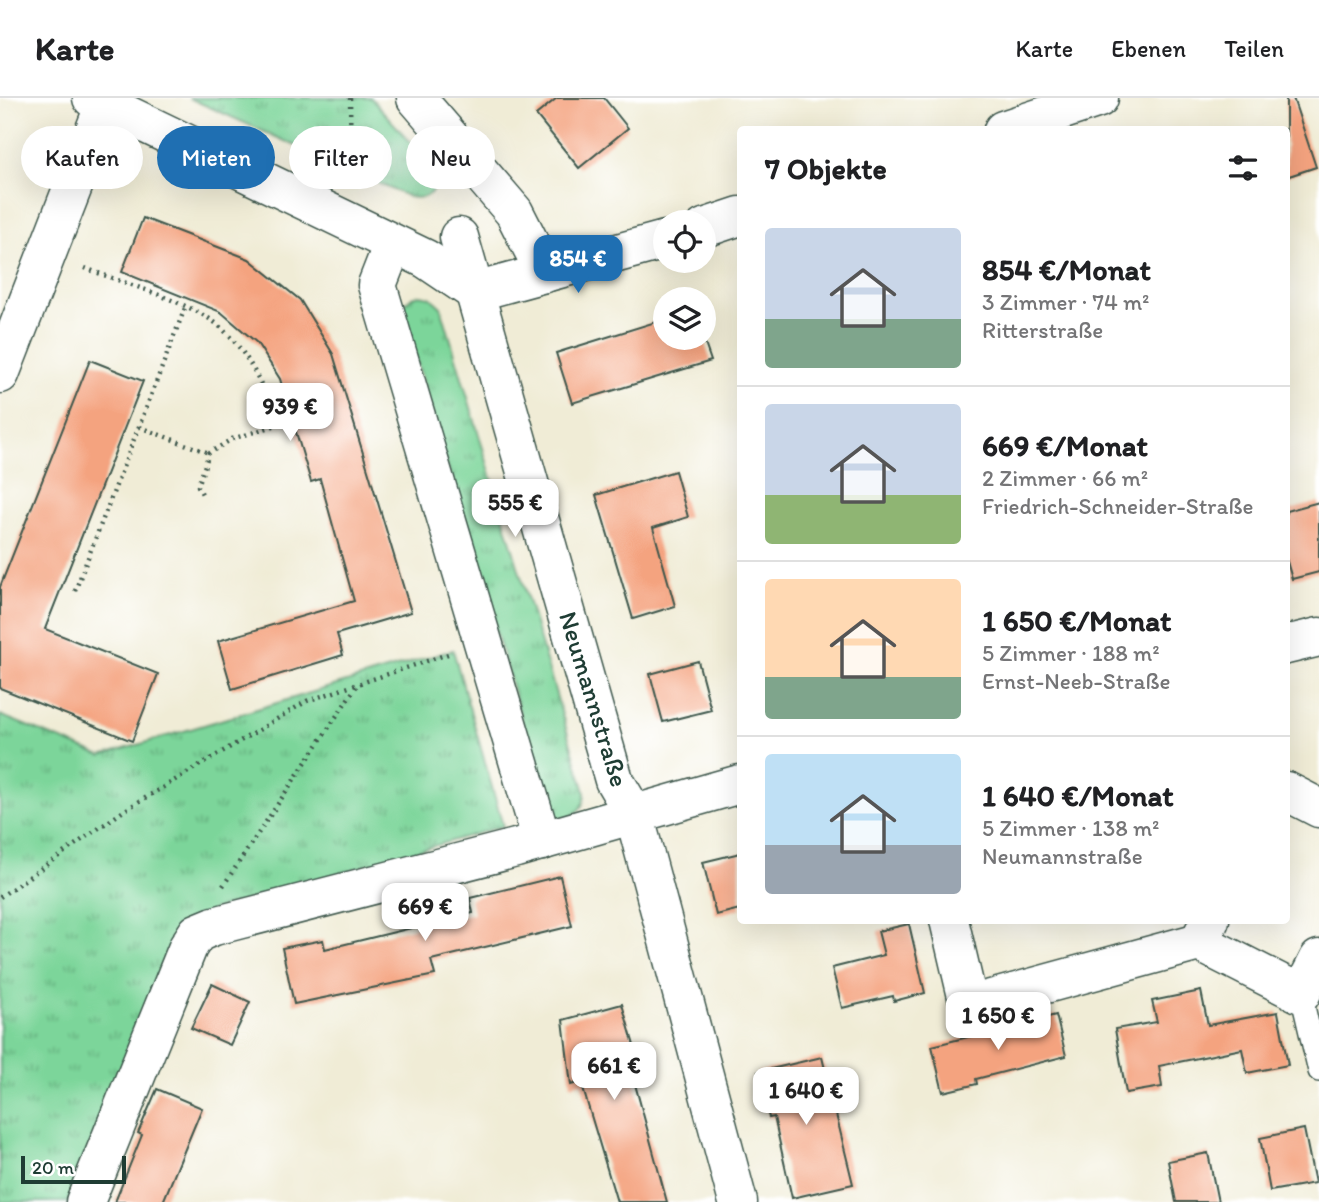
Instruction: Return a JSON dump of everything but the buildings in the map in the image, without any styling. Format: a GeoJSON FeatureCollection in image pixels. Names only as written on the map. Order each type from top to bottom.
{"type":"FeatureCollection","features":[{"type":"Feature","properties":{"kind":"street"},"geometry":{"type":"LineString","coordinates":[[416,98],[514,212],[545,273]]}},
{"type":"Feature","properties":{"kind":"street"},"geometry":{"type":"LineString","coordinates":[[1015,126],[1099,98]]}},
{"type":"Feature","properties":{"kind":"street"},"geometry":{"type":"LineString","coordinates":[[0,374],[99,101],[426,259],[475,292],[653,243]]}},
{"type":"Feature","properties":{"kind":"street"},"geometry":{"type":"LineString","coordinates":[[716,224],[737,217]]}},
{"type":"Feature","properties":{"kind":"street","name":"Neumannstraße"},"geometry":{"type":"LineString","coordinates":[[459,237],[614,780],[634,814],[738,1202]]}},
{"type":"Feature","properties":{"kind":"street"},"geometry":{"type":"LineString","coordinates":[[393,244],[377,285],[542,841]]}},
{"type":"Feature","properties":{"kind":"street"},"geometry":{"type":"LineString","coordinates":[[1290,644],[1319,637]]}},
{"type":"Feature","properties":{"kind":"street"},"geometry":{"type":"LineString","coordinates":[[85,1202],[188,947],[197,933],[214,926],[542,841],[737,785]]}},
{"type":"Feature","properties":{"kind":"street"},"geometry":{"type":"LineString","coordinates":[[1290,793],[1319,808]]}},
{"type":"Feature","properties":{"kind":"street"},"geometry":{"type":"LineString","coordinates":[[950,924],[969,1005],[1205,931],[1301,994],[1319,959]]}},
{"type":"Feature","properties":{"kind":"lane"},"geometry":{"type":"LineString","coordinates":[[1301,994],[1319,1071]]}},
{"type":"Feature","properties":{"kind":"path"},"geometry":{"type":"LineString","coordinates":[[350,98],[350,126]]}},
{"type":"Feature","properties":{"kind":"path"},"geometry":{"type":"LineString","coordinates":[[85,268],[185,308],[216,324],[234,342],[263,386],[277,425],[232,439],[209,453],[198,486],[204,498]]}},
{"type":"Feature","properties":{"kind":"path"},"geometry":{"type":"LineString","coordinates":[[75,591],[185,308]]}},
{"type":"Feature","properties":{"kind":"path"},"geometry":{"type":"LineString","coordinates":[[139,427],[209,453]]}},
{"type":"Feature","properties":{"kind":"path"},"geometry":{"type":"LineString","coordinates":[[0,897],[125,810],[307,701],[482,643]]}},
{"type":"Feature","properties":{"kind":"path"},"geometry":{"type":"LineString","coordinates":[[197,933],[234,866],[359,683]]}},
{"type":"Feature","properties":{"kind":"green space"},"geometry":{"type":"Polygon","coordinates":[[[189,98],[371,98],[406,137],[406,189],[434,189],[429,194],[417,198],[391,189],[392,126],[289,126],[289,143],[275,137],[275,126],[251,126],[189,98]]]}},
{"type":"Feature","properties":{"kind":"green space"},"geometry":{"type":"Polygon","coordinates":[[[412,297],[430,297],[441,307],[585,792],[579,810],[563,818],[550,816],[401,307],[412,297]]]}},
{"type":"Feature","properties":{"kind":"green space"},"geometry":{"type":"Polygon","coordinates":[[[453,650],[503,826],[212,910],[68,1202],[0,1202],[0,715],[101,756],[453,650]]]}}]}
